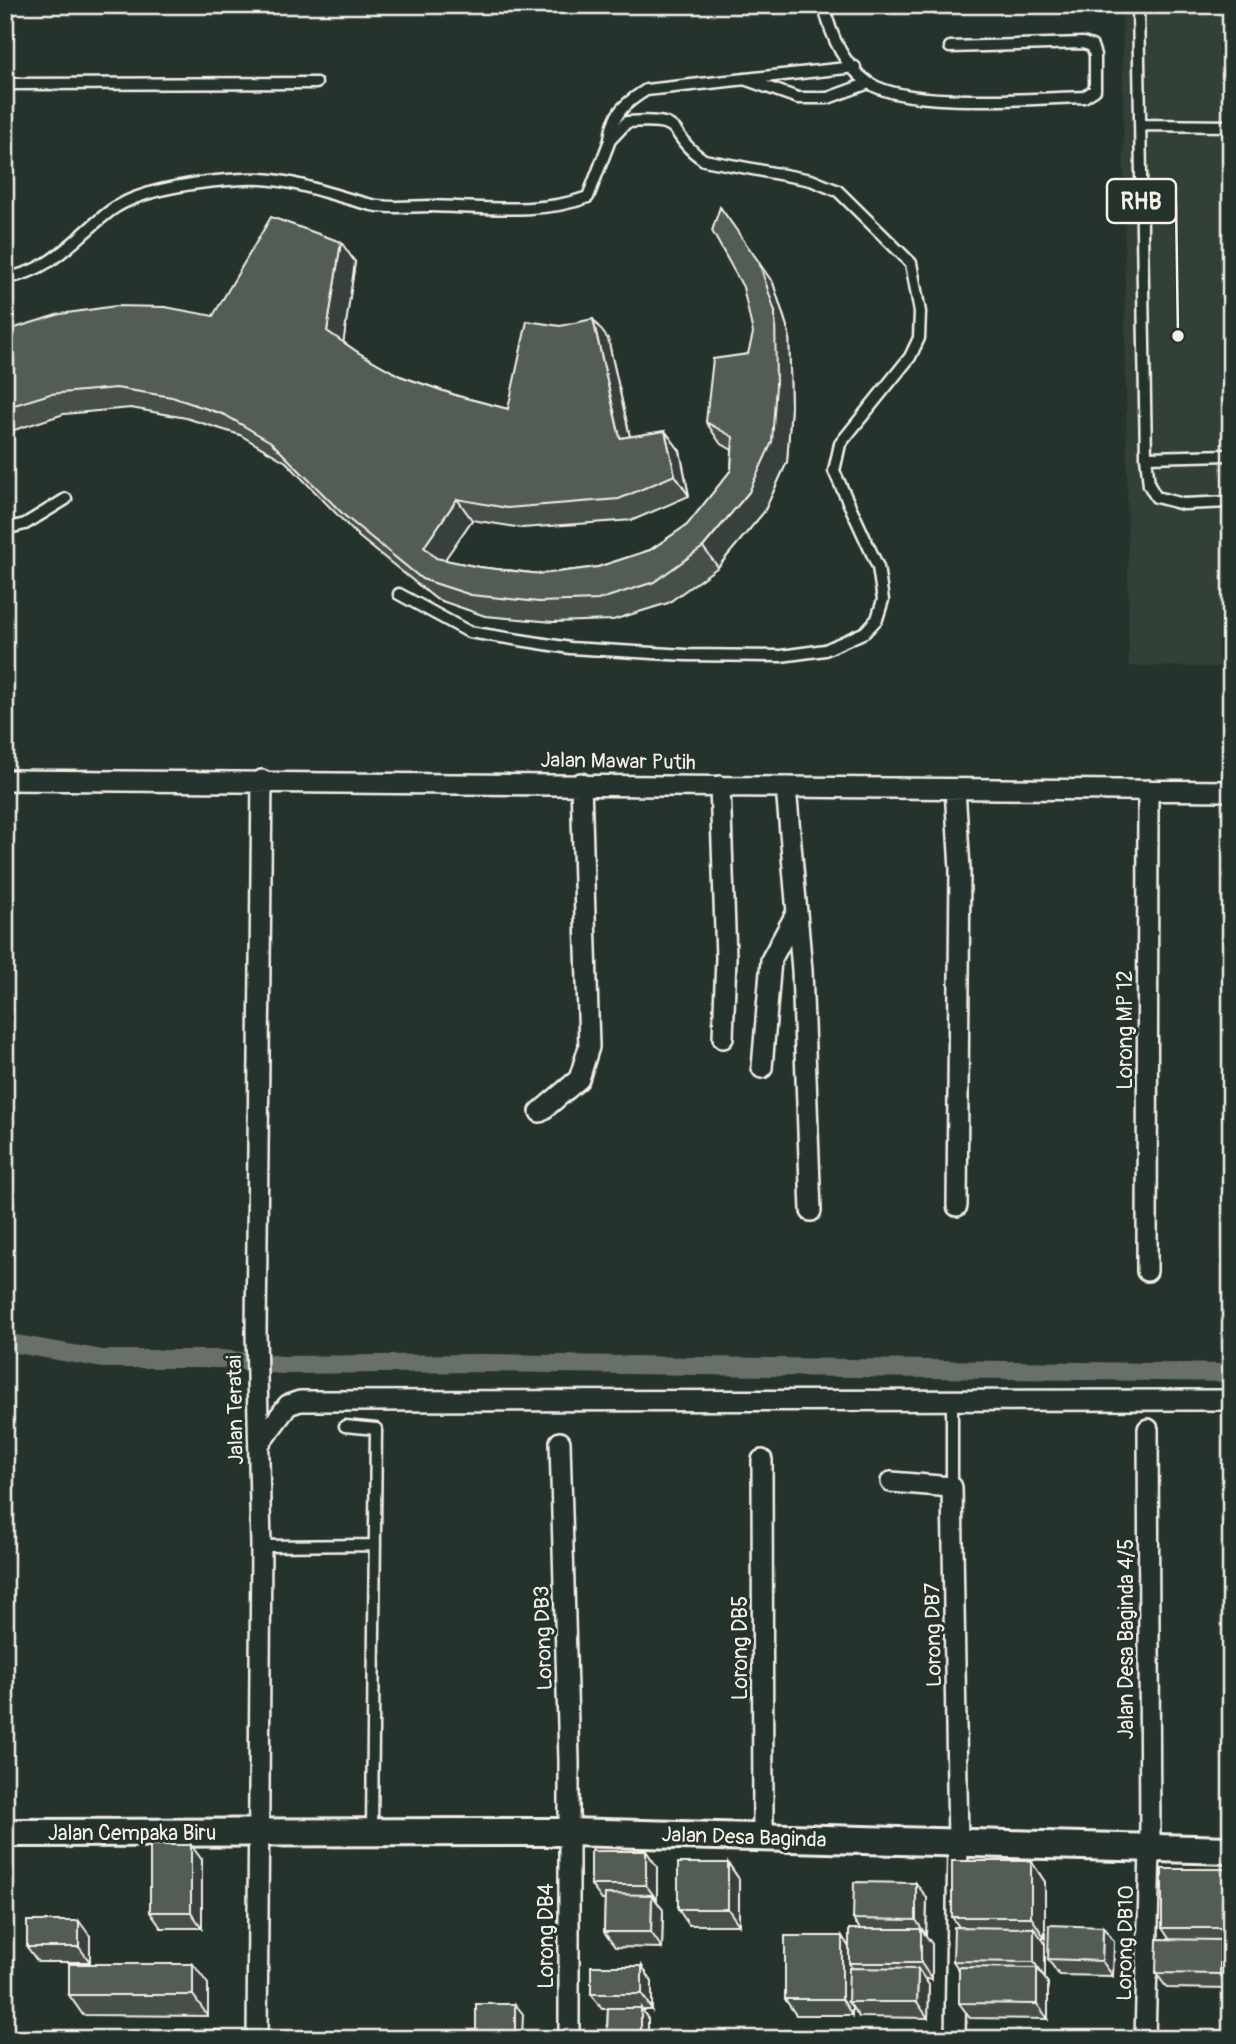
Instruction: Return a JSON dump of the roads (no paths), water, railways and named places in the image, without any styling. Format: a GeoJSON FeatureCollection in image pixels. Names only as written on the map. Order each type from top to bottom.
{"type":"FeatureCollection","features":[{"type":"Feature","properties":{"kind":"street","name":"Jalan Mawar Putih"},"geometry":{"type":"LineString","coordinates":[[5,780],[262,780],[1231,791]]}},
{"type":"Feature","properties":{"kind":"street","name":"Jalan Teratai"},"geometry":{"type":"LineString","coordinates":[[257,2039],[261,1546],[256,1333],[262,780]]}},
{"type":"Feature","properties":{"kind":"street"},"geometry":{"type":"LineString","coordinates":[[540,1112],[579,1079],[589,1047],[581,783]]}},
{"type":"Feature","properties":{"kind":"street"},"geometry":{"type":"LineString","coordinates":[[720,786],[726,958],[723,1038]]}},
{"type":"Feature","properties":{"kind":"street"},"geometry":{"type":"LineString","coordinates":[[786,787],[797,912],[811,1211]]}},
{"type":"Feature","properties":{"kind":"street"},"geometry":{"type":"LineString","coordinates":[[955,789],[960,869],[957,1206]]}},
{"type":"Feature","properties":{"kind":"street","name":"Lorong MP 12"},"geometry":{"type":"LineString","coordinates":[[1147,1270],[1148,790]]}},
{"type":"Feature","properties":{"kind":"street"},"geometry":{"type":"LineString","coordinates":[[762,1068],[771,960],[797,912]]}},
{"type":"Feature","properties":{"kind":"street"},"geometry":{"type":"LineString","coordinates":[[259,1445],[288,1405],[300,1401],[759,1398],[952,1401],[1231,1400]]}},
{"type":"Feature","properties":{"kind":"street","name":"Jalan Desa Baginda 4/5"},"geometry":{"type":"LineString","coordinates":[[1147,1429],[1150,1849]]}},
{"type":"Feature","properties":{"kind":"street","name":"Lorong DB3"},"geometry":{"type":"LineString","coordinates":[[559,1442],[569,1760],[568,1832]]}},
{"type":"Feature","properties":{"kind":"street","name":"Lorong DB5"},"geometry":{"type":"LineString","coordinates":[[762,1460],[763,1837]]}},
{"type":"Feature","properties":{"kind":"street"},"geometry":{"type":"LineString","coordinates":[[891,1482],[952,1487]]}},
{"type":"Feature","properties":{"kind":"street","name":"Lorong DB7"},"geometry":{"type":"LineString","coordinates":[[952,1487],[958,1843],[955,2039]]}},
{"type":"Feature","properties":{"kind":"street","name":"Jalan Desa Baginda"},"geometry":{"type":"LineString","coordinates":[[258,1833],[568,1832],[1231,1850]]}},
{"type":"Feature","properties":{"kind":"street","name":"Lorong DB4"},"geometry":{"type":"LineString","coordinates":[[568,1832],[569,2039]]}},
{"type":"Feature","properties":{"kind":"street","name":"Jalan Cempaka Biru"},"geometry":{"type":"LineString","coordinates":[[5,1833],[258,1833]]}},
{"type":"Feature","properties":{"kind":"street","name":"Lorong DB10"},"geometry":{"type":"LineString","coordinates":[[1145,2039],[1150,1849]]}},
{"type":"Feature","properties":{"kind":"lane"},"geometry":{"type":"LineString","coordinates":[[824,5],[834,43],[870,83],[915,98],[1084,97],[1096,90],[1096,55],[1092,46],[1083,43],[950,47]]}},
{"type":"Feature","properties":{"kind":"lane"},"geometry":{"type":"LineString","coordinates":[[1138,5],[1146,457],[1149,485],[1156,497],[1183,504],[1231,502]]}},
{"type":"Feature","properties":{"kind":"lane"},"geometry":{"type":"LineString","coordinates":[[5,278],[43,266],[69,248],[111,210],[139,195],[244,179],[303,184],[375,206],[505,207],[571,203],[588,197],[610,140],[612,122],[622,105],[646,90],[855,67]]}},
{"type":"Feature","properties":{"kind":"lane"},"geometry":{"type":"LineString","coordinates":[[740,78],[798,98],[828,99],[870,83]]}},
{"type":"Feature","properties":{"kind":"lane"},"geometry":{"type":"LineString","coordinates":[[5,84],[316,83]]}},
{"type":"Feature","properties":{"kind":"lane"},"geometry":{"type":"LineString","coordinates":[[398,594],[469,632],[570,648],[685,655],[781,656],[825,650],[865,632],[877,619],[883,600],[878,567],[834,471],[840,444],[910,357],[919,338],[920,312],[912,262],[838,191],[811,180],[704,160],[694,153],[677,128],[658,120],[627,122],[610,140]]}},
{"type":"Feature","properties":{"kind":"lane"},"geometry":{"type":"LineString","coordinates":[[1140,125],[1231,126]]}},
{"type":"Feature","properties":{"kind":"lane"},"geometry":{"type":"LineString","coordinates":[[1146,457],[1231,455]]}},
{"type":"Feature","properties":{"kind":"lane"},"geometry":{"type":"LineString","coordinates":[[5,529],[25,524],[66,499]]}},
{"type":"Feature","properties":{"kind":"lane"},"geometry":{"type":"LineString","coordinates":[[952,1401],[952,1487]]}},
{"type":"Feature","properties":{"kind":"lane"},"geometry":{"type":"LineString","coordinates":[[345,1426],[376,1429],[372,1832]]}},
{"type":"Feature","properties":{"kind":"lane"},"geometry":{"type":"LineString","coordinates":[[261,1546],[375,1545]]}},
{"type":"Feature","properties":{"kind":"waterway"},"geometry":{"type":"LineString","coordinates":[[5,1342],[103,1359],[221,1359],[282,1365],[481,1363],[1231,1373]]}},
{"type":"Feature","properties":{"kind":"place","name":"RHB"},"geometry":{"type":"Point","coordinates":[1178,336]}}]}
